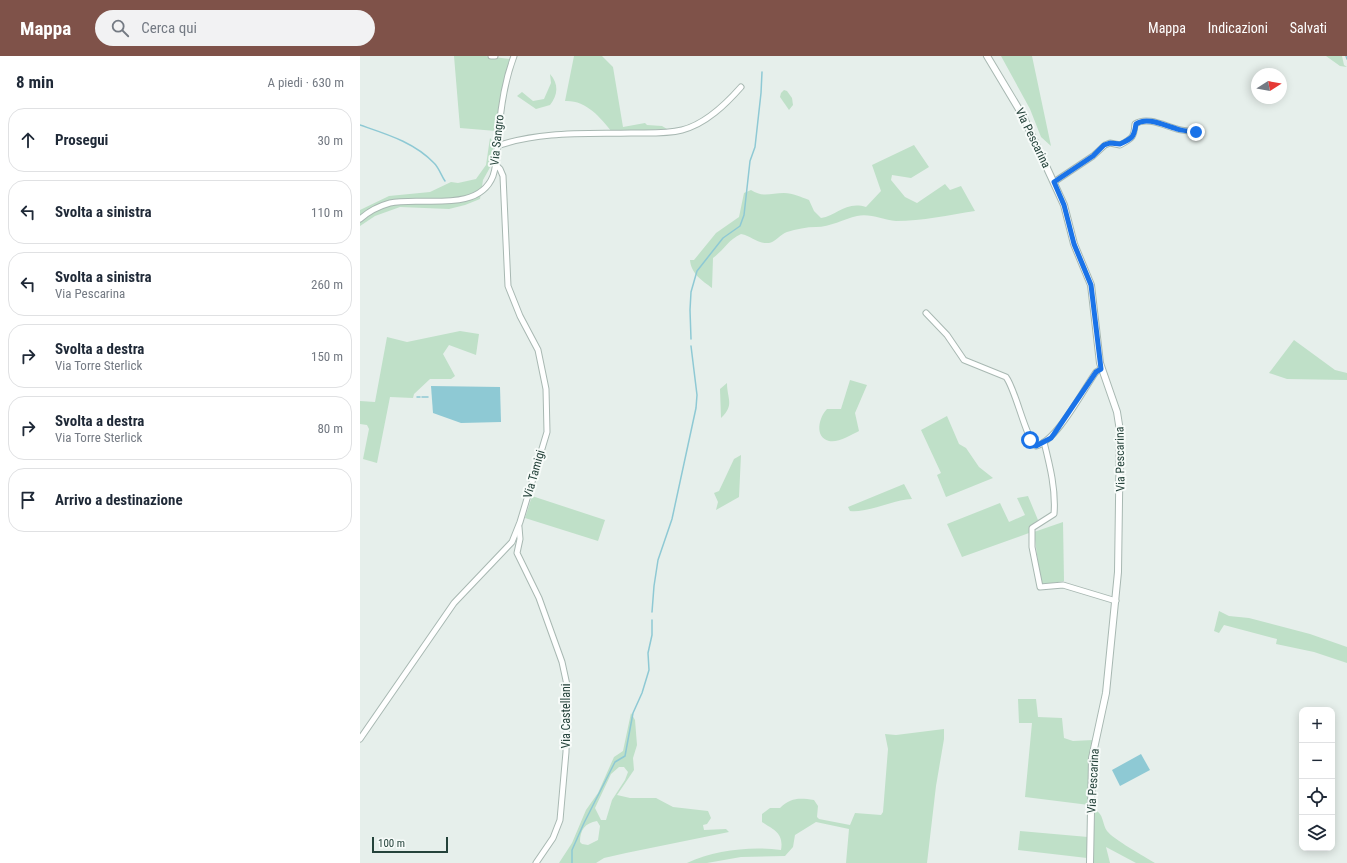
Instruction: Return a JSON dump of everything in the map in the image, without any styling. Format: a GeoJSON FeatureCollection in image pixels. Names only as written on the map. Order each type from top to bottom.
{"type":"FeatureCollection","features":[{"type":"Feature","properties":{"kind":"street","name":"Via Pescarina"},"geometry":{"type":"LineString","coordinates":[[988,56],[1023,116],[1064,205],[1074,244],[1091,285],[1101,369],[1117,412],[1121,435],[1119,556],[1116,601],[1106,692],[1092,758],[1090,863]]}},
{"type":"Feature","properties":{"kind":"street","name":"Via Sangro"},"geometry":{"type":"LineString","coordinates":[[360,219],[375,209],[389,203],[444,202],[469,197],[482,190],[488,184],[496,165],[501,108],[512,57]]}},
{"type":"Feature","properties":{"kind":"street"},"geometry":{"type":"LineString","coordinates":[[497,146],[516,140],[545,134],[659,133],[684,129],[724,107],[741,87]]}},
{"type":"Feature","properties":{"kind":"street"},"geometry":{"type":"LineString","coordinates":[[1054,182],[1093,156],[1104,145],[1110,143],[1120,144],[1132,137],[1135,134],[1136,124],[1138,122],[1153,122],[1196,132]]}},
{"type":"Feature","properties":{"kind":"street","name":"Via Tamigi"},"geometry":{"type":"LineString","coordinates":[[360,739],[442,619],[468,587],[512,542],[519,524],[547,432],[546,389],[538,350],[520,316],[508,286],[503,176],[500,169],[496,165]]}},
{"type":"Feature","properties":{"kind":"street"},"geometry":{"type":"LineString","coordinates":[[926,313],[947,335],[964,360],[1006,377],[1032,443],[1036,446],[1054,434],[1096,372],[1101,369]]}},
{"type":"Feature","properties":{"kind":"street"},"geometry":{"type":"LineString","coordinates":[[1044,442],[1051,471],[1055,506],[1054,514],[1032,528],[1032,547],[1040,587],[1063,585],[1116,601]]}},
{"type":"Feature","properties":{"kind":"street","name":"Via Castellani"},"geometry":{"type":"LineString","coordinates":[[519,524],[520,539],[518,553],[539,598],[562,662],[567,685],[566,752],[560,820],[553,838],[536,863]]}},
{"type":"Feature","properties":{"kind":"green space"},"geometry":{"type":"Polygon","coordinates":[[[454,56],[485,56],[511,59],[501,95],[496,131],[460,128],[454,56]]]}},
{"type":"Feature","properties":{"kind":"green space"},"geometry":{"type":"Polygon","coordinates":[[[574,56],[602,56],[613,67],[623,127],[645,123],[647,125],[662,126],[667,129],[612,132],[592,110],[586,106],[573,101],[565,101],[574,56]]]}},
{"type":"Feature","properties":{"kind":"green space"},"geometry":{"type":"Polygon","coordinates":[[[1001,56],[1032,56],[1051,146],[1041,137],[1030,109],[1001,56]]]}},
{"type":"Feature","properties":{"kind":"green space"},"geometry":{"type":"Polygon","coordinates":[[[1326,56],[1342,56],[1344,65],[1347,67],[1340,66],[1326,56]]]}},
{"type":"Feature","properties":{"kind":"green space"},"geometry":{"type":"Polygon","coordinates":[[[550,74],[555,82],[556,93],[550,105],[536,109],[517,96],[522,92],[533,101],[544,99],[551,83],[550,74]]]}},
{"type":"Feature","properties":{"kind":"green space"},"geometry":{"type":"Polygon","coordinates":[[[784,90],[787,91],[792,98],[793,105],[789,110],[780,97],[784,90]]]}},
{"type":"Feature","properties":{"kind":"green space"},"geometry":{"type":"Polygon","coordinates":[[[490,138],[494,143],[493,162],[483,180],[480,199],[449,209],[400,207],[375,216],[360,226],[360,222],[380,209],[403,199],[380,204],[360,215],[360,210],[389,196],[430,192],[451,182],[458,183],[476,179],[486,165],[490,138]]]}},
{"type":"Feature","properties":{"kind":"green space"},"geometry":{"type":"Polygon","coordinates":[[[914,145],[929,167],[911,178],[892,175],[891,180],[905,197],[917,203],[945,184],[950,190],[961,186],[975,211],[936,218],[906,221],[896,221],[862,215],[826,226],[790,231],[769,243],[761,242],[741,234],[733,239],[713,258],[712,288],[701,280],[695,273],[690,260],[694,260],[716,233],[739,217],[744,193],[751,190],[759,194],[784,193],[797,195],[809,200],[814,211],[821,218],[827,217],[847,207],[866,207],[881,191],[872,165],[914,145]]]}},
{"type":"Feature","properties":{"kind":"green space"},"geometry":{"type":"Polygon","coordinates":[[[460,331],[479,334],[476,355],[449,345],[443,354],[455,376],[451,379],[430,379],[414,394],[413,398],[390,397],[377,463],[363,459],[369,429],[367,425],[360,424],[360,401],[375,402],[387,337],[407,342],[460,331]]]}},
{"type":"Feature","properties":{"kind":"green space"},"geometry":{"type":"Polygon","coordinates":[[[1294,340],[1335,370],[1347,373],[1347,380],[1287,379],[1269,373],[1294,340]]]}},
{"type":"Feature","properties":{"kind":"green space"},"geometry":{"type":"Polygon","coordinates":[[[850,380],[867,385],[855,413],[859,431],[840,440],[829,441],[824,439],[821,435],[819,426],[820,422],[827,409],[841,409],[850,380]]]}},
{"type":"Feature","properties":{"kind":"green space"},"geometry":{"type":"Polygon","coordinates":[[[727,383],[729,405],[728,409],[721,418],[720,389],[727,383]]]}},
{"type":"Feature","properties":{"kind":"green space"},"geometry":{"type":"Polygon","coordinates":[[[947,416],[959,444],[966,448],[979,467],[993,478],[946,497],[937,475],[941,473],[921,430],[947,416]]]}},
{"type":"Feature","properties":{"kind":"green space"},"geometry":{"type":"Polygon","coordinates":[[[741,455],[739,497],[716,510],[718,502],[714,493],[719,491],[734,459],[741,455]]]}},
{"type":"Feature","properties":{"kind":"green space"},"geometry":{"type":"Polygon","coordinates":[[[904,484],[912,499],[857,511],[850,511],[848,507],[904,484]]]}},
{"type":"Feature","properties":{"kind":"green space"},"geometry":{"type":"Polygon","coordinates":[[[532,496],[605,520],[598,541],[525,518],[532,496]]]}},
{"type":"Feature","properties":{"kind":"green space"},"geometry":{"type":"Polygon","coordinates":[[[1028,496],[1038,520],[1030,526],[1029,533],[962,557],[947,524],[1000,503],[1009,522],[1025,515],[1017,498],[1028,496]]]}},
{"type":"Feature","properties":{"kind":"green space"},"geometry":{"type":"Polygon","coordinates":[[[1063,522],[1064,581],[1041,585],[1034,532],[1063,522]]]}},
{"type":"Feature","properties":{"kind":"green space"},"geometry":{"type":"Polygon","coordinates":[[[1219,611],[1229,616],[1249,618],[1310,634],[1347,647],[1347,663],[1314,652],[1276,644],[1277,639],[1224,625],[1219,633],[1214,631],[1219,611]]]}},
{"type":"Feature","properties":{"kind":"green space"},"geometry":{"type":"Polygon","coordinates":[[[1018,699],[1036,699],[1038,717],[1062,718],[1064,738],[1073,741],[1093,740],[1088,764],[1089,805],[1025,797],[1032,723],[1019,723],[1018,699]]]}},
{"type":"Feature","properties":{"kind":"green space"},"geometry":{"type":"Polygon","coordinates":[[[631,713],[635,720],[637,745],[633,758],[634,770],[617,795],[630,798],[656,798],[673,807],[708,811],[711,818],[707,824],[703,825],[704,830],[726,829],[729,832],[604,858],[596,863],[559,863],[572,843],[586,810],[598,793],[614,757],[623,751],[631,713]],[[619,767],[611,774],[595,808],[601,820],[606,820],[612,800],[625,780],[628,772],[624,767],[619,767]],[[597,821],[586,825],[582,831],[580,842],[582,844],[588,845],[598,840],[600,826],[597,821]]]}},
{"type":"Feature","properties":{"kind":"green space"},"geometry":{"type":"Polygon","coordinates":[[[944,729],[944,739],[936,786],[927,863],[846,863],[849,829],[816,822],[795,835],[793,847],[785,856],[741,857],[707,863],[687,863],[709,855],[733,850],[781,850],[782,844],[779,836],[774,830],[762,822],[762,814],[770,808],[780,808],[784,804],[796,799],[814,800],[818,806],[817,817],[819,819],[850,825],[855,813],[881,815],[883,812],[888,749],[885,734],[896,735],[944,729]]]}},
{"type":"Feature","properties":{"kind":"green space"},"geometry":{"type":"Polygon","coordinates":[[[1095,810],[1100,814],[1105,828],[1110,834],[1155,863],[1136,863],[1106,847],[1110,863],[1092,863],[1095,810]]]}},
{"type":"Feature","properties":{"kind":"green space"},"geometry":{"type":"Polygon","coordinates":[[[1020,831],[1088,837],[1087,858],[1018,850],[1020,831]]]}},
{"type":"Feature","properties":{"kind":"water"},"geometry":{"type":"Polygon","coordinates":[[[431,386],[500,387],[501,422],[461,423],[433,413],[431,386]]]}},
{"type":"Feature","properties":{"kind":"water"},"geometry":{"type":"Polygon","coordinates":[[[1141,754],[1150,770],[1120,786],[1112,770],[1141,754]]]}},
{"type":"Feature","properties":{"kind":"waterway"},"geometry":{"type":"LineString","coordinates":[[691,339],[691,292],[697,271],[723,238],[740,226],[744,215],[750,161],[755,147],[762,72]]}},
{"type":"Feature","properties":{"kind":"waterway"},"geometry":{"type":"LineString","coordinates":[[360,125],[418,149],[436,165],[445,181]]}},
{"type":"Feature","properties":{"kind":"waterway"},"geometry":{"type":"LineString","coordinates":[[652,612],[658,560],[672,519],[696,408],[697,395],[691,346]]}},
{"type":"Feature","properties":{"kind":"waterway"},"geometry":{"type":"LineString","coordinates":[[422,397],[428,397]]}},
{"type":"Feature","properties":{"kind":"waterway"},"geometry":{"type":"LineString","coordinates":[[572,863],[572,850],[584,823],[615,762],[625,756],[633,713],[642,693],[649,670],[648,653],[652,635],[652,620]]}},
{"type":"Feature","properties":{"kind":"route"},"geometry":{"type":"LineString","coordinates":[[1030,440],[1036,446],[1051,438],[1096,372],[1101,369],[1095,308],[1091,285],[1074,244],[1064,205],[1059,190],[1054,182],[1093,156],[1104,145],[1110,143],[1122,144],[1132,137],[1135,134],[1135,126],[1138,122],[1153,122],[1196,132]]}}]}
